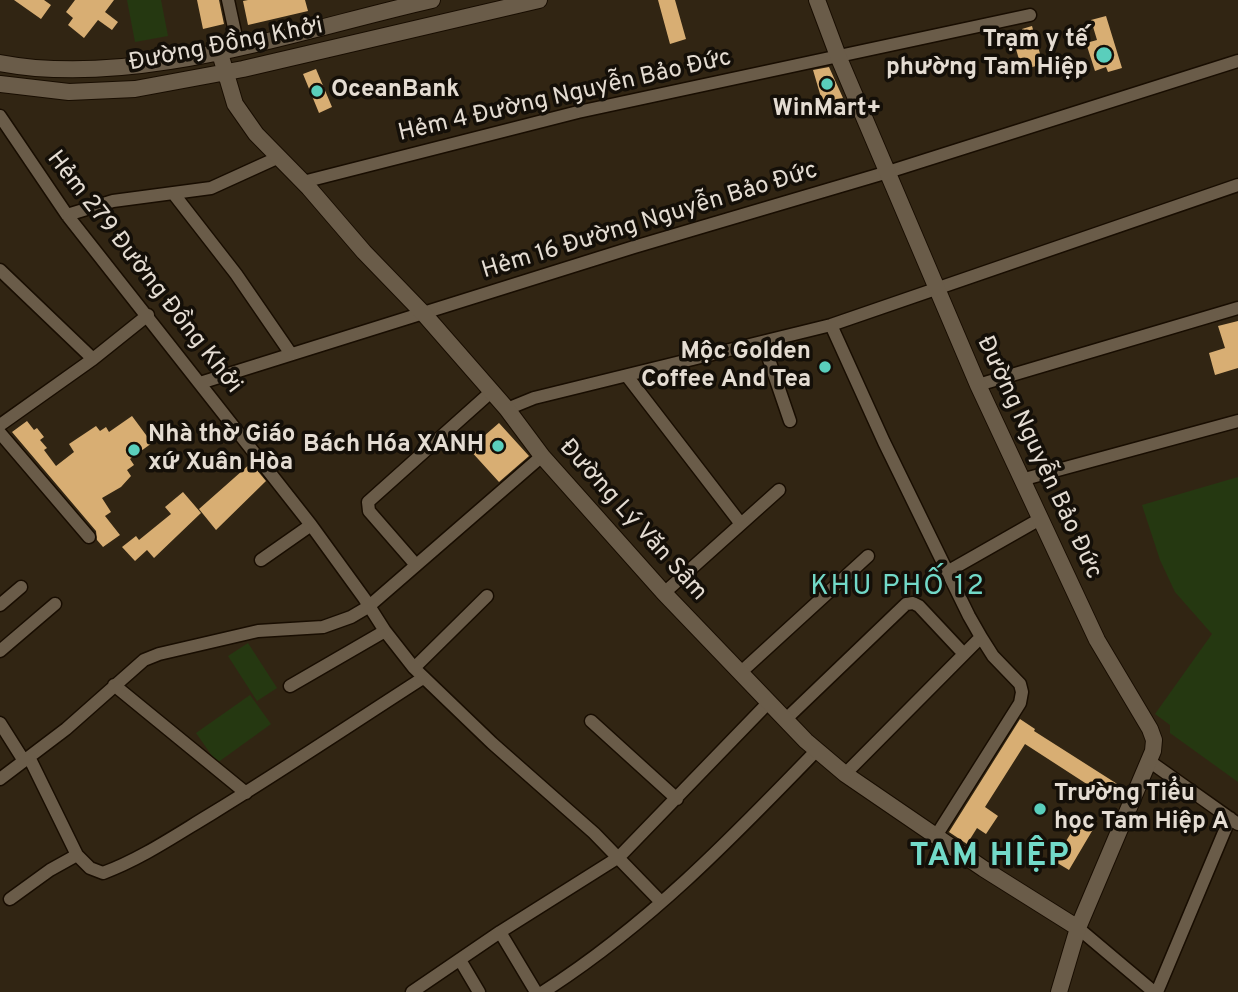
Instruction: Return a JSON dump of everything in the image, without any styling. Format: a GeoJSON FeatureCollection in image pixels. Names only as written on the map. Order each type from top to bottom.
{"type":"FeatureCollection","features":[{"type":"Feature","properties":{"kind":"street"},"geometry":{"type":"LineString","coordinates":[[228,0],[243,69]]}},
{"type":"Feature","properties":{"kind":"street","name":"Đường Đồng Khởi"},"geometry":{"type":"LineString","coordinates":[[0,85],[69,92],[110,92],[243,69],[539,0]]}},
{"type":"Feature","properties":{"kind":"street","name":"Đường Nguyễn Bảo Đức"},"geometry":{"type":"LineString","coordinates":[[817,0],[937,290],[1021,480],[1097,640],[1150,729],[1154,746],[1149,761],[1078,928],[1059,992]]}},
{"type":"Feature","properties":{"kind":"street","name":"Đường Đồng Khởi"},"geometry":{"type":"LineString","coordinates":[[0,63],[82,70],[154,62],[238,46],[427,1]]}},
{"type":"Feature","properties":{"kind":"street","name":"Hẻm 4 Đường Nguyễn Bảo Đức"},"geometry":{"type":"LineString","coordinates":[[303,182],[578,112],[1030,15]]}},
{"type":"Feature","properties":{"kind":"street","name":"Đường Lý Văn Sâm"},"geometry":{"type":"LineString","coordinates":[[219,50],[240,113],[277,158],[303,182],[364,252],[424,314],[507,408],[542,456],[664,593],[740,673],[817,750],[845,774],[991,874],[1078,928]]}},
{"type":"Feature","properties":{"kind":"street","name":"Hẻm 16 Đường Nguyễn Bảo Đức"},"geometry":{"type":"LineString","coordinates":[[200,383],[634,247],[888,172],[1238,61]]}},
{"type":"Feature","properties":{"kind":"street","name":"Hẻm 279 Đường Đồng Khởi"},"geometry":{"type":"LineString","coordinates":[[0,116],[67,215],[311,525],[385,631],[419,673],[492,743],[571,811],[661,902]]}},
{"type":"Feature","properties":{"kind":"street"},"geometry":{"type":"LineString","coordinates":[[67,215],[113,201],[211,188],[277,158]]}},
{"type":"Feature","properties":{"kind":"street"},"geometry":{"type":"LineString","coordinates":[[507,408],[534,398],[831,325],[1238,185]]}},
{"type":"Feature","properties":{"kind":"street"},"geometry":{"type":"LineString","coordinates":[[173,192],[236,274],[291,354]]}},
{"type":"Feature","properties":{"kind":"street"},"geometry":{"type":"LineString","coordinates":[[0,270],[93,359]]}},
{"type":"Feature","properties":{"kind":"street"},"geometry":{"type":"LineString","coordinates":[[978,384],[1238,308]]}},
{"type":"Feature","properties":{"kind":"street"},"geometry":{"type":"LineString","coordinates":[[0,425],[148,316]]}},
{"type":"Feature","properties":{"kind":"street"},"geometry":{"type":"LineString","coordinates":[[831,325],[947,572],[981,637],[993,656],[1020,684],[1022,692],[1020,703],[936,836]]}},
{"type":"Feature","properties":{"kind":"street"},"geometry":{"type":"LineString","coordinates":[[762,342],[790,421]]}},
{"type":"Feature","properties":{"kind":"street"},"geometry":{"type":"LineString","coordinates":[[627,376],[741,524]]}},
{"type":"Feature","properties":{"kind":"street"},"geometry":{"type":"LineString","coordinates":[[416,565],[369,511],[368,502],[491,392]]}},
{"type":"Feature","properties":{"kind":"street"},"geometry":{"type":"LineString","coordinates":[[1021,480],[1238,421]]}},
{"type":"Feature","properties":{"kind":"street"},"geometry":{"type":"LineString","coordinates":[[0,433],[89,537]]}},
{"type":"Feature","properties":{"kind":"street"},"geometry":{"type":"LineString","coordinates":[[0,779],[66,729],[144,660],[159,654],[258,631],[323,627],[351,617],[368,607],[542,456]]}},
{"type":"Feature","properties":{"kind":"street"},"geometry":{"type":"LineString","coordinates":[[664,593],[779,490]]}},
{"type":"Feature","properties":{"kind":"street"},"geometry":{"type":"LineString","coordinates":[[947,572],[1040,519]]}},
{"type":"Feature","properties":{"kind":"street"},"geometry":{"type":"LineString","coordinates":[[261,559],[311,525]]}},
{"type":"Feature","properties":{"kind":"street"},"geometry":{"type":"LineString","coordinates":[[740,673],[868,556]]}},
{"type":"Feature","properties":{"kind":"street"},"geometry":{"type":"LineString","coordinates":[[0,605],[21,587]]}},
{"type":"Feature","properties":{"kind":"street"},"geometry":{"type":"LineString","coordinates":[[0,723],[26,759],[77,855],[90,868],[103,873],[155,848],[246,793],[419,673],[487,596]]}},
{"type":"Feature","properties":{"kind":"street"},"geometry":{"type":"LineString","coordinates":[[0,652],[55,604]]}},
{"type":"Feature","properties":{"kind":"street"},"geometry":{"type":"LineString","coordinates":[[786,719],[906,604],[919,606],[964,654]]}},
{"type":"Feature","properties":{"kind":"street"},"geometry":{"type":"LineString","coordinates":[[290,686],[385,631]]}},
{"type":"Feature","properties":{"kind":"street"},"geometry":{"type":"LineString","coordinates":[[845,774],[981,637]]}},
{"type":"Feature","properties":{"kind":"street"},"geometry":{"type":"LineString","coordinates":[[114,685],[246,793]]}},
{"type":"Feature","properties":{"kind":"street"},"geometry":{"type":"LineString","coordinates":[[417,991],[500,932],[619,857],[769,702]]}},
{"type":"Feature","properties":{"kind":"street"},"geometry":{"type":"LineString","coordinates":[[591,721],[677,799]]}},
{"type":"Feature","properties":{"kind":"street"},"geometry":{"type":"LineString","coordinates":[[543,992],[623,937],[729,841],[817,750]]}},
{"type":"Feature","properties":{"kind":"street"},"geometry":{"type":"LineString","coordinates":[[1078,928],[1155,992],[1234,821],[1149,761]]}},
{"type":"Feature","properties":{"kind":"street"},"geometry":{"type":"LineString","coordinates":[[10,899],[50,870],[77,855]]}},
{"type":"Feature","properties":{"kind":"street"},"geometry":{"type":"LineString","coordinates":[[500,932],[536,992]]}},
{"type":"Feature","properties":{"kind":"street"},"geometry":{"type":"LineString","coordinates":[[460,960],[479,992]]}},
{"type":"Feature","properties":{"kind":"green space"},"geometry":{"type":"Polygon","coordinates":[[[127,0],[161,0],[168,36],[135,42],[127,0]]]}},
{"type":"Feature","properties":{"kind":"green space"},"geometry":{"type":"Polygon","coordinates":[[[1238,477],[1238,782],[1170,733],[1170,725],[1155,714],[1212,634],[1175,592],[1160,560],[1142,505],[1238,477]]]}},
{"type":"Feature","properties":{"kind":"green space"},"geometry":{"type":"Polygon","coordinates":[[[248,643],[277,688],[257,701],[228,656],[248,643]]]}},
{"type":"Feature","properties":{"kind":"green space"},"geometry":{"type":"Polygon","coordinates":[[[250,695],[271,724],[217,763],[196,733],[250,695]]]}},
{"type":"Feature","properties":{"kind":"building"},"geometry":{"type":"Polygon","coordinates":[[[14,0],[44,0],[51,5],[41,19],[14,0]]]}},
{"type":"Feature","properties":{"kind":"building"},"geometry":{"type":"Polygon","coordinates":[[[75,0],[114,0],[105,12],[118,22],[112,30],[98,20],[84,38],[68,25],[73,18],[66,12],[75,0]]]}},
{"type":"Feature","properties":{"kind":"building"},"geometry":{"type":"Polygon","coordinates":[[[197,0],[219,0],[224,24],[203,29],[197,0]]]}},
{"type":"Feature","properties":{"kind":"building"},"geometry":{"type":"Polygon","coordinates":[[[305,0],[308,11],[248,25],[243,1],[305,0]]]}},
{"type":"Feature","properties":{"kind":"building"},"geometry":{"type":"Polygon","coordinates":[[[658,0],[675,0],[686,39],[670,44],[658,0]]]}},
{"type":"Feature","properties":{"kind":"building"},"geometry":{"type":"Polygon","coordinates":[[[1106,16],[1122,68],[1108,72],[1106,67],[1095,71],[1086,43],[1097,40],[1091,20],[1106,16]]]}},
{"type":"Feature","properties":{"kind":"building"},"geometry":{"type":"Polygon","coordinates":[[[1032,26],[1043,64],[1022,70],[1014,42],[1025,39],[1022,29],[1032,26]]]}},
{"type":"Feature","properties":{"kind":"building","name":"WinMart+"},"geometry":{"type":"Polygon","coordinates":[[[829,67],[843,98],[823,104],[813,70],[829,67]]]}},
{"type":"Feature","properties":{"kind":"building","name":"OceanBank"},"geometry":{"type":"Polygon","coordinates":[[[316,69],[332,107],[319,113],[303,74],[316,69]]]}},
{"type":"Feature","properties":{"kind":"building"},"geometry":{"type":"Polygon","coordinates":[[[1238,321],[1238,368],[1215,375],[1209,353],[1225,348],[1218,326],[1238,321]]]}},
{"type":"Feature","properties":{"kind":"building"},"geometry":{"type":"Polygon","coordinates":[[[132,416],[152,443],[130,459],[134,465],[127,470],[131,476],[121,487],[102,498],[111,512],[105,516],[120,535],[103,547],[97,540],[96,531],[12,432],[27,421],[34,430],[37,428],[44,437],[40,440],[47,448],[44,450],[56,466],[74,452],[69,444],[96,426],[100,431],[106,427],[109,432],[132,416]]]}},
{"type":"Feature","properties":{"kind":"building","name":"Bách Hóa XANH"},"geometry":{"type":"Polygon","coordinates":[[[499,423],[529,456],[499,482],[469,449],[499,423]]]}},
{"type":"Feature","properties":{"kind":"building"},"geometry":{"type":"Polygon","coordinates":[[[251,463],[266,481],[216,530],[199,509],[251,463]]]}},
{"type":"Feature","properties":{"kind":"building"},"geometry":{"type":"Polygon","coordinates":[[[183,492],[201,513],[154,558],[147,550],[135,561],[122,547],[136,536],[139,540],[171,514],[165,507],[183,492]]]}},
{"type":"Feature","properties":{"kind":"building"},"geometry":{"type":"Polygon","coordinates":[[[1020,719],[1035,729],[1034,731],[1122,787],[1113,801],[1025,744],[985,807],[998,816],[986,834],[977,828],[967,844],[949,832],[1020,719]]]}},
{"type":"Feature","properties":{"kind":"building"},"geometry":{"type":"Polygon","coordinates":[[[1080,818],[1095,826],[1069,870],[1054,861],[1080,818]]]}},
{"type":"Feature","properties":{"kind":"place","name":"Trạm y tế phường Tam Hiệp"},"geometry":{"type":"Point","coordinates":[1104,55]}},
{"type":"Feature","properties":{"kind":"place","name":"WinMart+"},"geometry":{"type":"Point","coordinates":[827,84]}},
{"type":"Feature","properties":{"kind":"place","name":"OceanBank"},"geometry":{"type":"Point","coordinates":[317,91]}},
{"type":"Feature","properties":{"kind":"place","name":"Mộc Golden Coffee And Tea"},"geometry":{"type":"Point","coordinates":[825,367]}},
{"type":"Feature","properties":{"kind":"place","name":"Bách Hóa XANH"},"geometry":{"type":"Point","coordinates":[498,446]}},
{"type":"Feature","properties":{"kind":"place","name":"Nhà thờ Giáo xứ Xuân Hòa"},"geometry":{"type":"Point","coordinates":[134,450]}},
{"type":"Feature","properties":{"kind":"place","name":"Trường Tiểu học Tam Hiệp A"},"geometry":{"type":"Point","coordinates":[1040,809]}},
{"type":"Feature","properties":{"kind":"district","name":"KHU PHỐ 12"},"geometry":{"type":"Point","coordinates":[898,588]}},
{"type":"Feature","properties":{"kind":"district","name":"TAM HIỆP"},"geometry":{"type":"Point","coordinates":[990,859]}}]}
